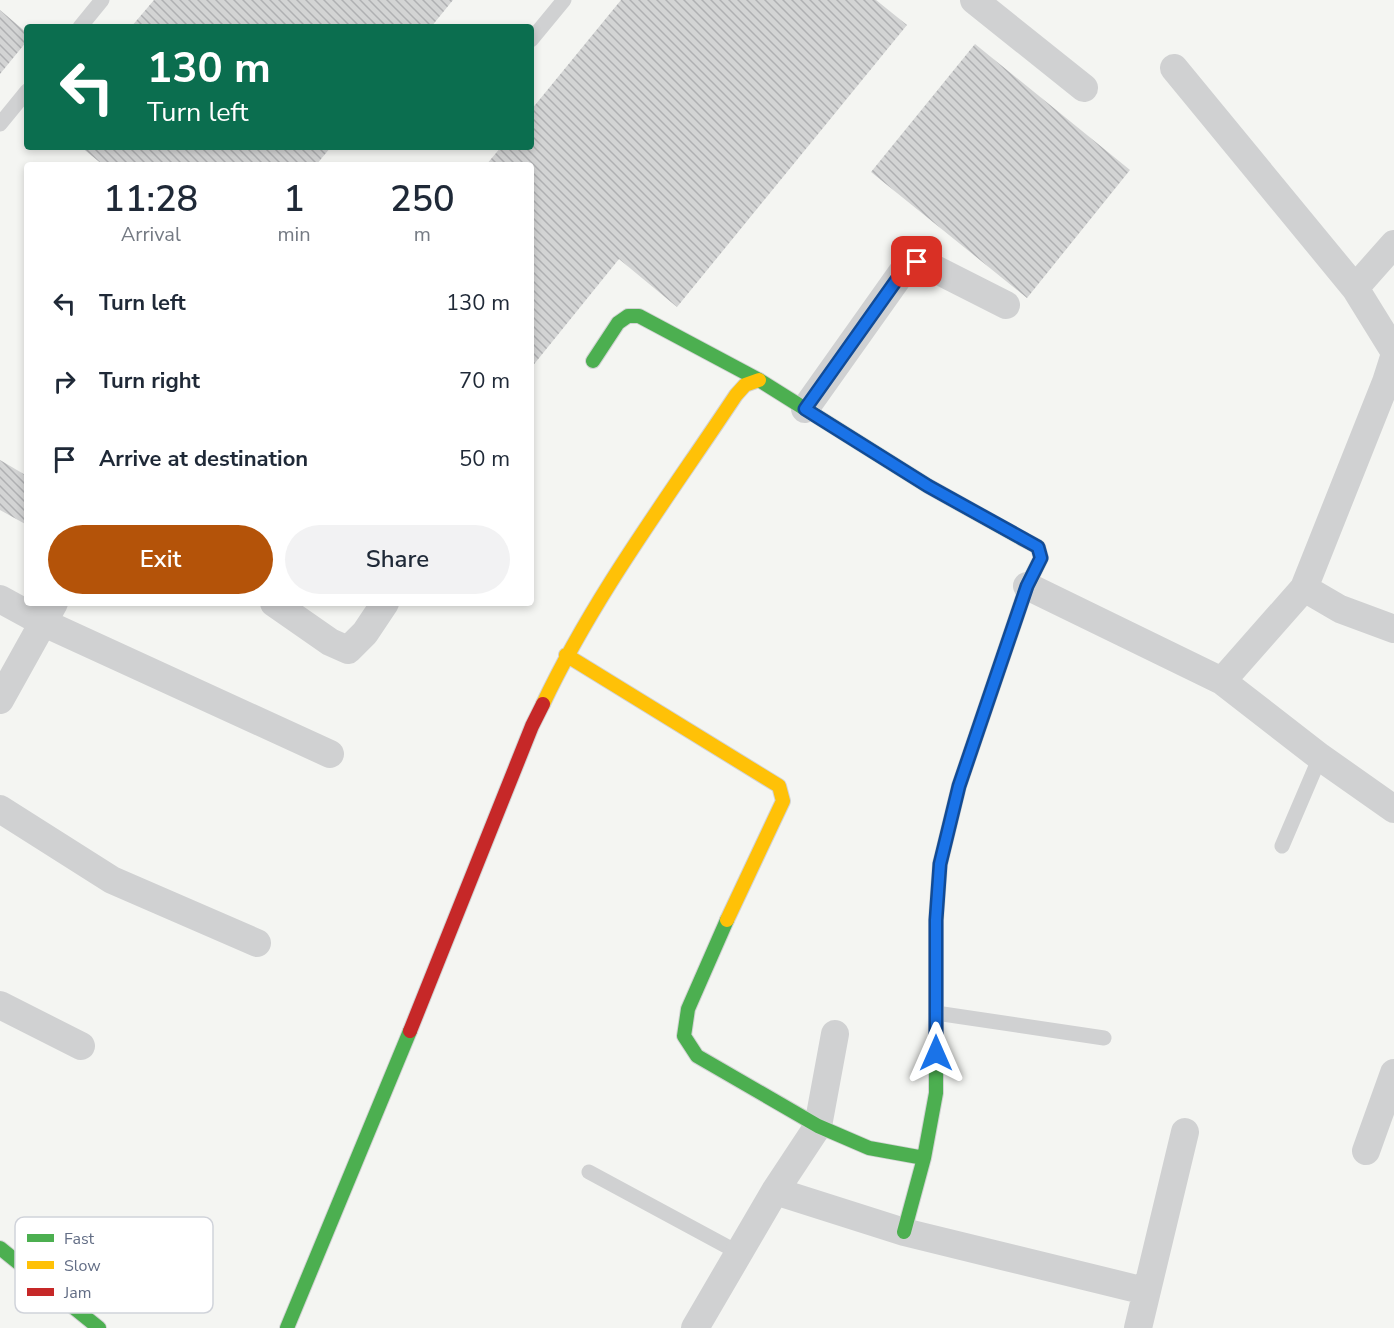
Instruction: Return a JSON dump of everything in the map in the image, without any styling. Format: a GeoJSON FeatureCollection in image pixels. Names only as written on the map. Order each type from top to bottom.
{"type":"FeatureCollection","features":[{"type":"Feature","properties":{"kind":"street"},"geometry":{"type":"LineString","coordinates":[[974,0],[1084,88]]}},
{"type":"Feature","properties":{"kind":"street"},"geometry":{"type":"LineString","coordinates":[[1174,68],[1354,288],[1394,351]]}},
{"type":"Feature","properties":{"kind":"street"},"geometry":{"type":"LineString","coordinates":[[1354,288],[1394,244]]}},
{"type":"Feature","properties":{"kind":"street"},"geometry":{"type":"LineString","coordinates":[[805,409],[905,268],[917,262],[929,266],[1006,304]]}},
{"type":"Feature","properties":{"kind":"street"},"geometry":{"type":"LineString","coordinates":[[593,361],[618,323],[628,316],[639,316],[759,380],[928,486],[1038,547],[1041,558],[1027,586],[959,786],[940,864],[936,920],[936,1093],[924,1158],[904,1232]]}},
{"type":"Feature","properties":{"kind":"street"},"geometry":{"type":"LineString","coordinates":[[1222,681],[1304,588],[1394,357]]}},
{"type":"Feature","properties":{"kind":"street"},"geometry":{"type":"LineString","coordinates":[[287,1328],[420,1008],[532,726],[566,655],[621,567],[736,395],[746,385],[759,380]]}},
{"type":"Feature","properties":{"kind":"street"},"geometry":{"type":"LineString","coordinates":[[1027,586],[1222,681],[1320,757],[1394,809]]}},
{"type":"Feature","properties":{"kind":"street"},"geometry":{"type":"LineString","coordinates":[[1304,588],[1340,609],[1394,629]]}},
{"type":"Feature","properties":{"kind":"street"},"geometry":{"type":"LineString","coordinates":[[0,599],[48,613],[330,753]]}},
{"type":"Feature","properties":{"kind":"street"},"geometry":{"type":"LineString","coordinates":[[278,606],[330,642],[348,650],[365,633],[383,606]]}},
{"type":"Feature","properties":{"kind":"street"},"geometry":{"type":"LineString","coordinates":[[0,700],[48,613]]}},
{"type":"Feature","properties":{"kind":"street"},"geometry":{"type":"LineString","coordinates":[[566,655],[779,786],[783,801],[688,1009],[684,1036],[697,1056],[818,1126],[868,1148],[924,1158]]}},
{"type":"Feature","properties":{"kind":"street"},"geometry":{"type":"LineString","coordinates":[[0,809],[112,880],[257,943]]}},
{"type":"Feature","properties":{"kind":"street"},"geometry":{"type":"LineString","coordinates":[[0,1005],[81,1046]]}},
{"type":"Feature","properties":{"kind":"street"},"geometry":{"type":"LineString","coordinates":[[695,1328],[775,1191],[818,1126],[835,1034]]}},
{"type":"Feature","properties":{"kind":"street"},"geometry":{"type":"LineString","coordinates":[[1366,1151],[1394,1073]]}},
{"type":"Feature","properties":{"kind":"street"},"geometry":{"type":"LineString","coordinates":[[1138,1328],[1145,1291],[1185,1132]]}},
{"type":"Feature","properties":{"kind":"street"},"geometry":{"type":"LineString","coordinates":[[775,1191],[904,1232],[1145,1291]]}},
{"type":"Feature","properties":{"kind":"street"},"geometry":{"type":"LineString","coordinates":[[0,1248],[15,1260]]}},
{"type":"Feature","properties":{"kind":"street"},"geometry":{"type":"LineString","coordinates":[[80,1313],[99,1328]]}},
{"type":"Feature","properties":{"kind":"lane"},"geometry":{"type":"LineString","coordinates":[[82,24],[102,0]]}},
{"type":"Feature","properties":{"kind":"lane"},"geometry":{"type":"LineString","coordinates":[[534,36],[564,0]]}},
{"type":"Feature","properties":{"kind":"lane"},"geometry":{"type":"LineString","coordinates":[[0,124],[24,95]]}},
{"type":"Feature","properties":{"kind":"lane"},"geometry":{"type":"LineString","coordinates":[[1282,846],[1320,757]]}},
{"type":"Feature","properties":{"kind":"lane"},"geometry":{"type":"LineString","coordinates":[[936,1013],[1104,1038]]}},
{"type":"Feature","properties":{"kind":"lane"},"geometry":{"type":"LineString","coordinates":[[589,1172],[739,1253]]}},
{"type":"Feature","properties":{"kind":"building"},"geometry":{"type":"Polygon","coordinates":[[[154,0],[453,0],[433,24],[134,24],[154,0]]]}},
{"type":"Feature","properties":{"kind":"building"},"geometry":{"type":"Polygon","coordinates":[[[621,0],[876,0],[907,25],[677,307],[619,259],[534,364],[534,162],[488,162],[498,150],[534,150],[534,106],[621,0]]]}},
{"type":"Feature","properties":{"kind":"building"},"geometry":{"type":"Polygon","coordinates":[[[0,10],[24,30],[24,45],[0,74],[0,10]]]}},
{"type":"Feature","properties":{"kind":"building"},"geometry":{"type":"Polygon","coordinates":[[[975,44],[1130,170],[1027,298],[871,172],[975,44]]]}},
{"type":"Feature","properties":{"kind":"building"},"geometry":{"type":"Polygon","coordinates":[[[85,150],[328,150],[318,162],[99,162],[85,150]]]}},
{"type":"Feature","properties":{"kind":"building"},"geometry":{"type":"Polygon","coordinates":[[[0,460],[24,474],[24,523],[0,510],[0,460]]]}},
{"type":"Feature","properties":{"kind":"traffic: fast"},"geometry":{"type":"LineString","coordinates":[[593,361],[618,323],[628,316],[639,316],[759,380],[928,486],[1023,539]]}},
{"type":"Feature","properties":{"kind":"traffic: fast"},"geometry":{"type":"LineString","coordinates":[[727,920],[688,1009],[684,1036],[697,1056],[818,1126],[869,1148],[924,1158]]}},
{"type":"Feature","properties":{"kind":"traffic: fast"},"geometry":{"type":"LineString","coordinates":[[904,1232],[924,1158],[936,1093],[936,1009]]}},
{"type":"Feature","properties":{"kind":"traffic: fast"},"geometry":{"type":"LineString","coordinates":[[287,1328],[410,1031]]}},
{"type":"Feature","properties":{"kind":"traffic: fast"},"geometry":{"type":"LineString","coordinates":[[0,1248],[15,1260]]}},
{"type":"Feature","properties":{"kind":"traffic: fast"},"geometry":{"type":"LineString","coordinates":[[80,1313],[99,1328]]}},
{"type":"Feature","properties":{"kind":"traffic: slow"},"geometry":{"type":"LineString","coordinates":[[543,704],[563,663],[634,546],[736,395],[745,385],[759,380]]}},
{"type":"Feature","properties":{"kind":"traffic: slow"},"geometry":{"type":"LineString","coordinates":[[936,1009],[936,920],[940,864],[959,786],[1027,586],[1041,558],[1038,547],[1023,539]]}},
{"type":"Feature","properties":{"kind":"traffic: slow"},"geometry":{"type":"LineString","coordinates":[[566,655],[779,786],[783,801],[727,920]]}},
{"type":"Feature","properties":{"kind":"traffic: jam"},"geometry":{"type":"LineString","coordinates":[[410,1031],[532,726],[543,704]]}},
{"type":"Feature","properties":{"kind":"route"},"geometry":{"type":"LineString","coordinates":[[917,262],[905,268],[805,409],[928,486],[1038,547],[1041,558],[1027,586],[959,786],[940,864],[936,920],[936,1053]]}}]}
